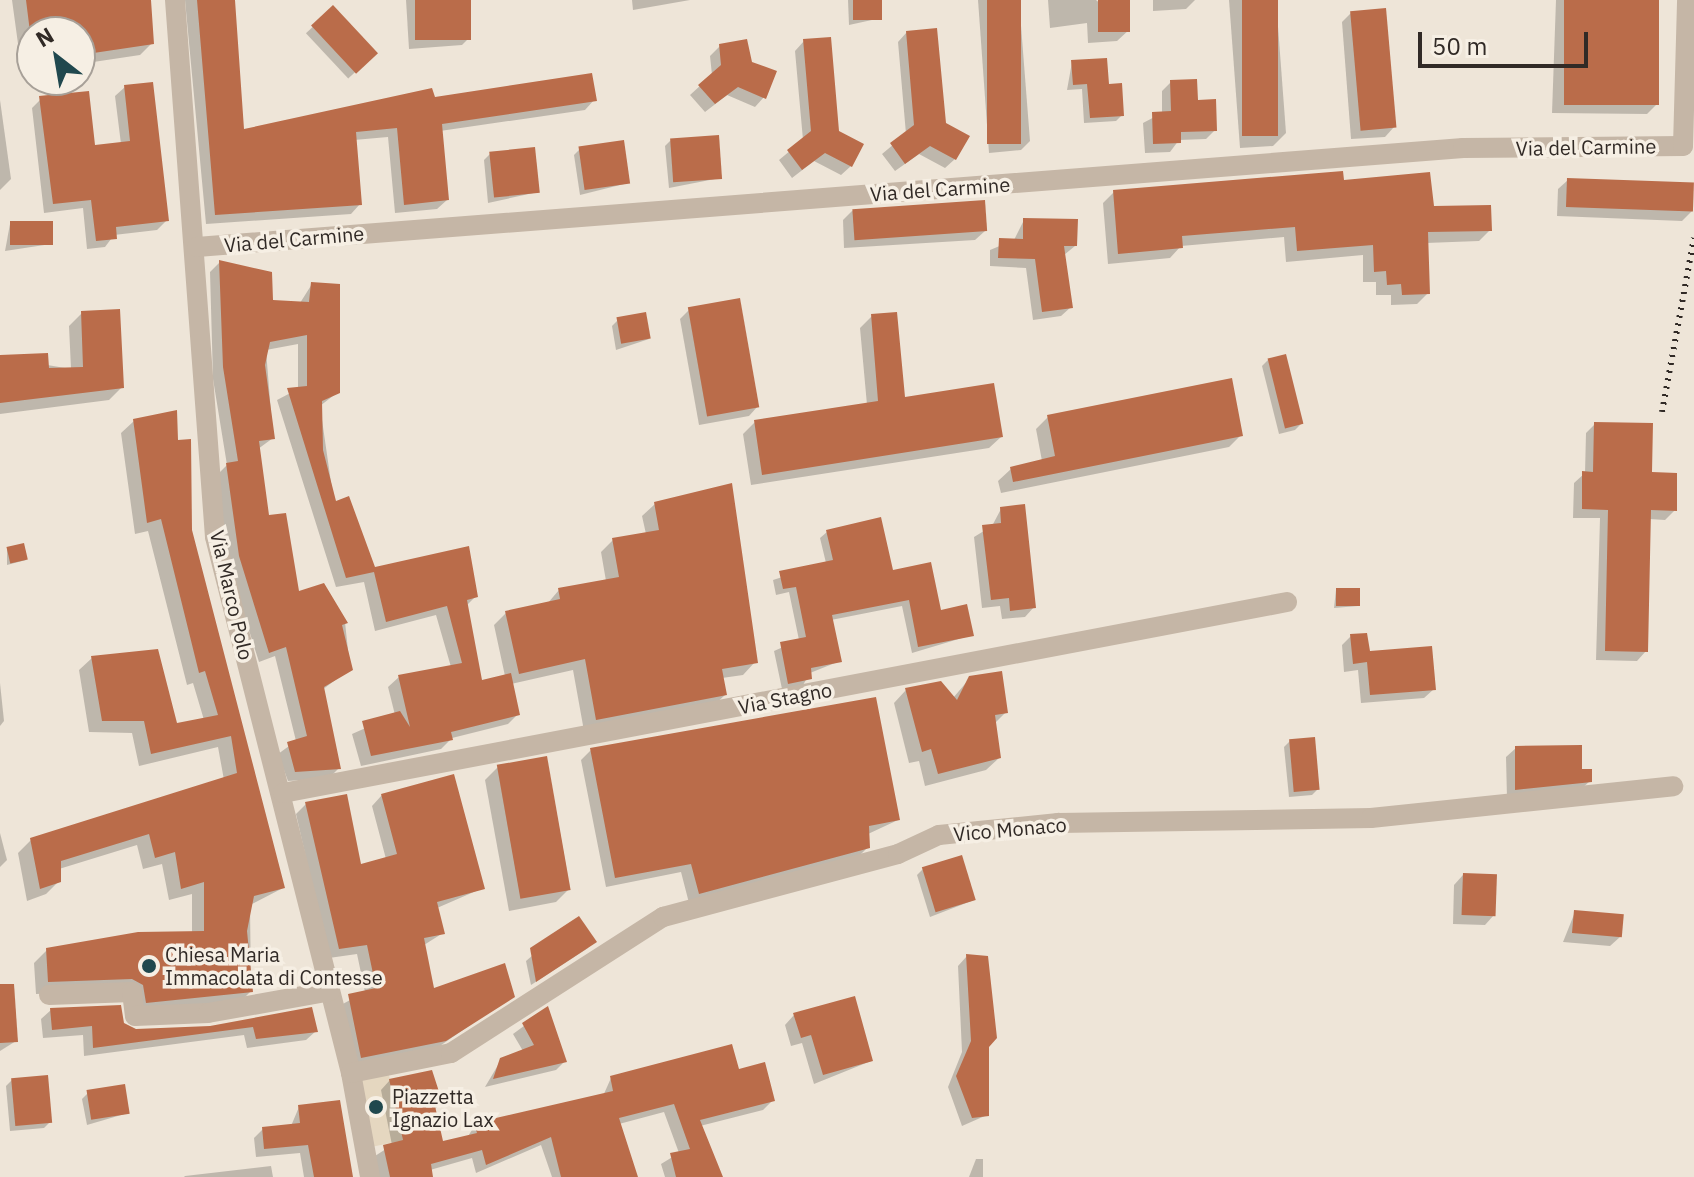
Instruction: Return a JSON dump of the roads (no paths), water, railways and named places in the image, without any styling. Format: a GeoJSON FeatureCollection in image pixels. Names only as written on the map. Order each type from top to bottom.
{"type":"FeatureCollection","features":[{"type":"Feature","properties":{"kind":"street","name":"Via Marco Polo"},"geometry":{"type":"LineString","coordinates":[[175,0],[197,247],[215,537],[283,793],[351,1073],[370,1177]]}},
{"type":"Feature","properties":{"kind":"street","name":"Via del Carmine"},"geometry":{"type":"LineString","coordinates":[[197,247],[1463,148],[1683,146],[1687,0]]}},
{"type":"Feature","properties":{"kind":"street","name":"Via Stagno"},"geometry":{"type":"LineString","coordinates":[[283,793],[1287,602]]}},
{"type":"Feature","properties":{"kind":"street","name":"Vico Monaco"},"geometry":{"type":"LineString","coordinates":[[351,1073],[451,1053],[663,917],[898,854],[939,835],[1058,823],[1387,817],[1673,786]]}},
{"type":"Feature","properties":{"kind":"street"},"geometry":{"type":"LineString","coordinates":[[49,995],[132,992],[135,1016],[208,1013],[330,991]]}},
{"type":"Feature","properties":{"kind":"railway"},"geometry":{"type":"LineString","coordinates":[[1662,412],[1694,238]]}},
{"type":"Feature","properties":{"kind":"place","name":"Chiesa Maria Immacolata di Contesse"},"geometry":{"type":"Point","coordinates":[149,966]}},
{"type":"Feature","properties":{"kind":"place","name":"Piazzetta Ignazio Lax"},"geometry":{"type":"Point","coordinates":[376,1107]}}]}
